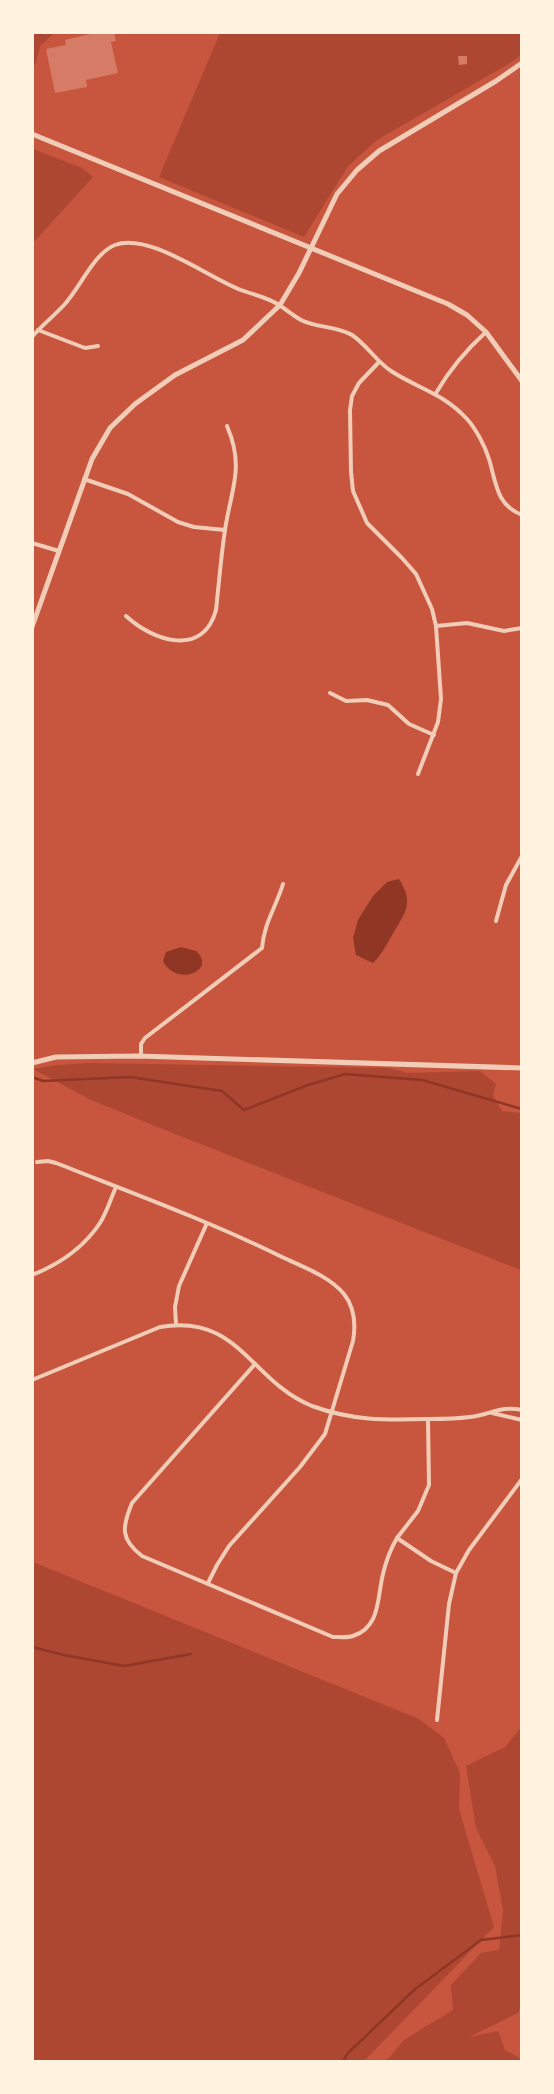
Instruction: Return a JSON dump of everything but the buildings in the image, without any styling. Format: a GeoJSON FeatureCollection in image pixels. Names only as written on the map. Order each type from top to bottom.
{"type":"FeatureCollection","features":[{"type":"Feature","properties":{"kind":"street"},"geometry":{"type":"LineString","coordinates":[[32,626],[84,479],[92,459],[110,428],[135,404],[175,375],[243,340],[280,305],[337,194],[357,170],[379,151],[496,82],[522,63]]}},
{"type":"Feature","properties":{"kind":"street"},"geometry":{"type":"LineString","coordinates":[[32,134],[448,304],[467,315],[486,332],[522,381]]}},
{"type":"Feature","properties":{"kind":"street"},"geometry":{"type":"LineString","coordinates":[[32,337],[77,290],[104,251],[116,244],[130,243],[155,248],[179,258],[234,287],[262,296],[280,305],[301,320],[351,335],[362,343],[379,362],[404,378],[436,393],[469,421],[489,459],[497,491],[509,508],[522,515]]}},
{"type":"Feature","properties":{"kind":"street"},"geometry":{"type":"LineString","coordinates":[[38,330],[85,348],[98,346]]}},
{"type":"Feature","properties":{"kind":"street"},"geometry":{"type":"LineString","coordinates":[[436,393],[450,369],[486,332]]}},
{"type":"Feature","properties":{"kind":"street"},"geometry":{"type":"LineString","coordinates":[[379,362],[359,383],[352,396],[350,410],[353,491],[366,522],[416,574],[427,596],[436,626],[441,700],[434,735],[418,774]]}},
{"type":"Feature","properties":{"kind":"street"},"geometry":{"type":"LineString","coordinates":[[126,616],[136,626],[174,640],[186,641],[197,638],[206,632],[212,622],[216,610],[225,530],[236,484],[237,466],[233,440],[227,426]]}},
{"type":"Feature","properties":{"kind":"street"},"geometry":{"type":"LineString","coordinates":[[84,479],[128,494],[178,522],[225,530]]}},
{"type":"Feature","properties":{"kind":"street"},"geometry":{"type":"LineString","coordinates":[[32,542],[59,552]]}},
{"type":"Feature","properties":{"kind":"street"},"geometry":{"type":"LineString","coordinates":[[436,626],[467,624],[504,631],[522,628]]}},
{"type":"Feature","properties":{"kind":"street"},"geometry":{"type":"LineString","coordinates":[[330,693],[346,701],[367,700],[388,705],[409,724],[434,735]]}},
{"type":"Feature","properties":{"kind":"street"},"geometry":{"type":"LineString","coordinates":[[496,921],[506,886],[522,856]]}},
{"type":"Feature","properties":{"kind":"street"},"geometry":{"type":"LineString","coordinates":[[141,1056],[141,1044],[145,1038],[262,948],[267,920],[277,904],[283,884]]}},
{"type":"Feature","properties":{"kind":"street"},"geometry":{"type":"LineString","coordinates":[[32,1063],[56,1057],[141,1056],[522,1068]]}},
{"type":"Feature","properties":{"kind":"street"},"geometry":{"type":"LineString","coordinates":[[37,1162],[48,1161],[56,1163],[207,1223],[318,1274],[344,1293],[350,1304],[355,1326],[353,1341],[325,1434],[316,1448],[229,1546],[217,1564],[208,1583]]}},
{"type":"Feature","properties":{"kind":"street"},"geometry":{"type":"LineString","coordinates":[[32,1274],[45,1270],[69,1256],[82,1244],[100,1222],[116,1187]]}},
{"type":"Feature","properties":{"kind":"street"},"geometry":{"type":"LineString","coordinates":[[176,1324],[175,1307],[179,1286],[207,1223]]}},
{"type":"Feature","properties":{"kind":"street"},"geometry":{"type":"LineString","coordinates":[[32,1380],[160,1327],[176,1324],[200,1326],[226,1338],[291,1395],[310,1405],[332,1412],[368,1420],[455,1419],[492,1413],[504,1408],[522,1410]]}},
{"type":"Feature","properties":{"kind":"street"},"geometry":{"type":"LineString","coordinates":[[255,1364],[132,1504],[124,1526],[125,1537],[132,1548],[142,1556],[333,1636],[352,1637],[368,1628],[375,1615],[389,1552],[397,1538],[418,1511],[429,1485],[428,1419]]}},
{"type":"Feature","properties":{"kind":"street"},"geometry":{"type":"LineString","coordinates":[[492,1413],[522,1420]]}},
{"type":"Feature","properties":{"kind":"street"},"geometry":{"type":"LineString","coordinates":[[437,1720],[449,1604],[456,1573],[469,1550],[522,1479]]}},
{"type":"Feature","properties":{"kind":"street"},"geometry":{"type":"LineString","coordinates":[[397,1538],[431,1561],[456,1573]]}},
{"type":"Feature","properties":{"kind":"shaded area"},"geometry":{"type":"Polygon","coordinates":[[[33,32],[54,33],[40,46],[36,63],[33,67],[33,32]]]}},
{"type":"Feature","properties":{"kind":"shaded area"},"geometry":{"type":"Polygon","coordinates":[[[220,33],[521,33],[521,54],[515,60],[377,140],[348,166],[304,237],[159,177],[220,33]]]}},
{"type":"Feature","properties":{"kind":"shaded area"},"geometry":{"type":"Polygon","coordinates":[[[33,149],[82,168],[93,177],[33,243],[33,149]]]}},
{"type":"Feature","properties":{"kind":"shaded area"},"geometry":{"type":"Polygon","coordinates":[[[399,879],[406,894],[407,906],[403,917],[373,963],[356,955],[353,938],[358,920],[373,896],[387,882],[399,879]]]}},
{"type":"Feature","properties":{"kind":"shaded area"},"geometry":{"type":"Polygon","coordinates":[[[181,947],[196,951],[200,955],[201,966],[193,973],[181,974],[174,972],[163,961],[166,952],[181,947]]]}},
{"type":"Feature","properties":{"kind":"shaded area"},"geometry":{"type":"Polygon","coordinates":[[[88,1063],[390,1068],[407,1073],[480,1071],[496,1084],[493,1095],[502,1111],[521,1113],[521,1270],[91,1100],[33,1069],[88,1063]]]}},
{"type":"Feature","properties":{"kind":"shaded area"},"geometry":{"type":"Polygon","coordinates":[[[33,1562],[419,1719],[444,1738],[460,1773],[459,1809],[494,1927],[364,2061],[33,2061],[33,1562]]]}},
{"type":"Feature","properties":{"kind":"shaded area"},"geometry":{"type":"Polygon","coordinates":[[[521,1727],[521,2004],[518,2013],[469,2037],[498,2031],[505,2050],[521,2059],[521,2061],[386,2061],[404,2040],[453,2010],[451,1985],[481,1953],[499,1950],[503,1911],[495,1866],[476,1828],[466,1766],[505,1747],[521,1727]]]}},
{"type":"Feature","properties":{"kind":"waterway"},"geometry":{"type":"LineString","coordinates":[[32,1077],[43,1081],[130,1077],[222,1091],[244,1110],[308,1085],[345,1074],[422,1080],[522,1109]]}},
{"type":"Feature","properties":{"kind":"waterway"},"geometry":{"type":"LineString","coordinates":[[32,1647],[124,1666],[191,1654]]}},
{"type":"Feature","properties":{"kind":"waterway"},"geometry":{"type":"LineString","coordinates":[[343,2062],[347,2054],[414,1990],[481,1940],[522,1935]]}}]}
